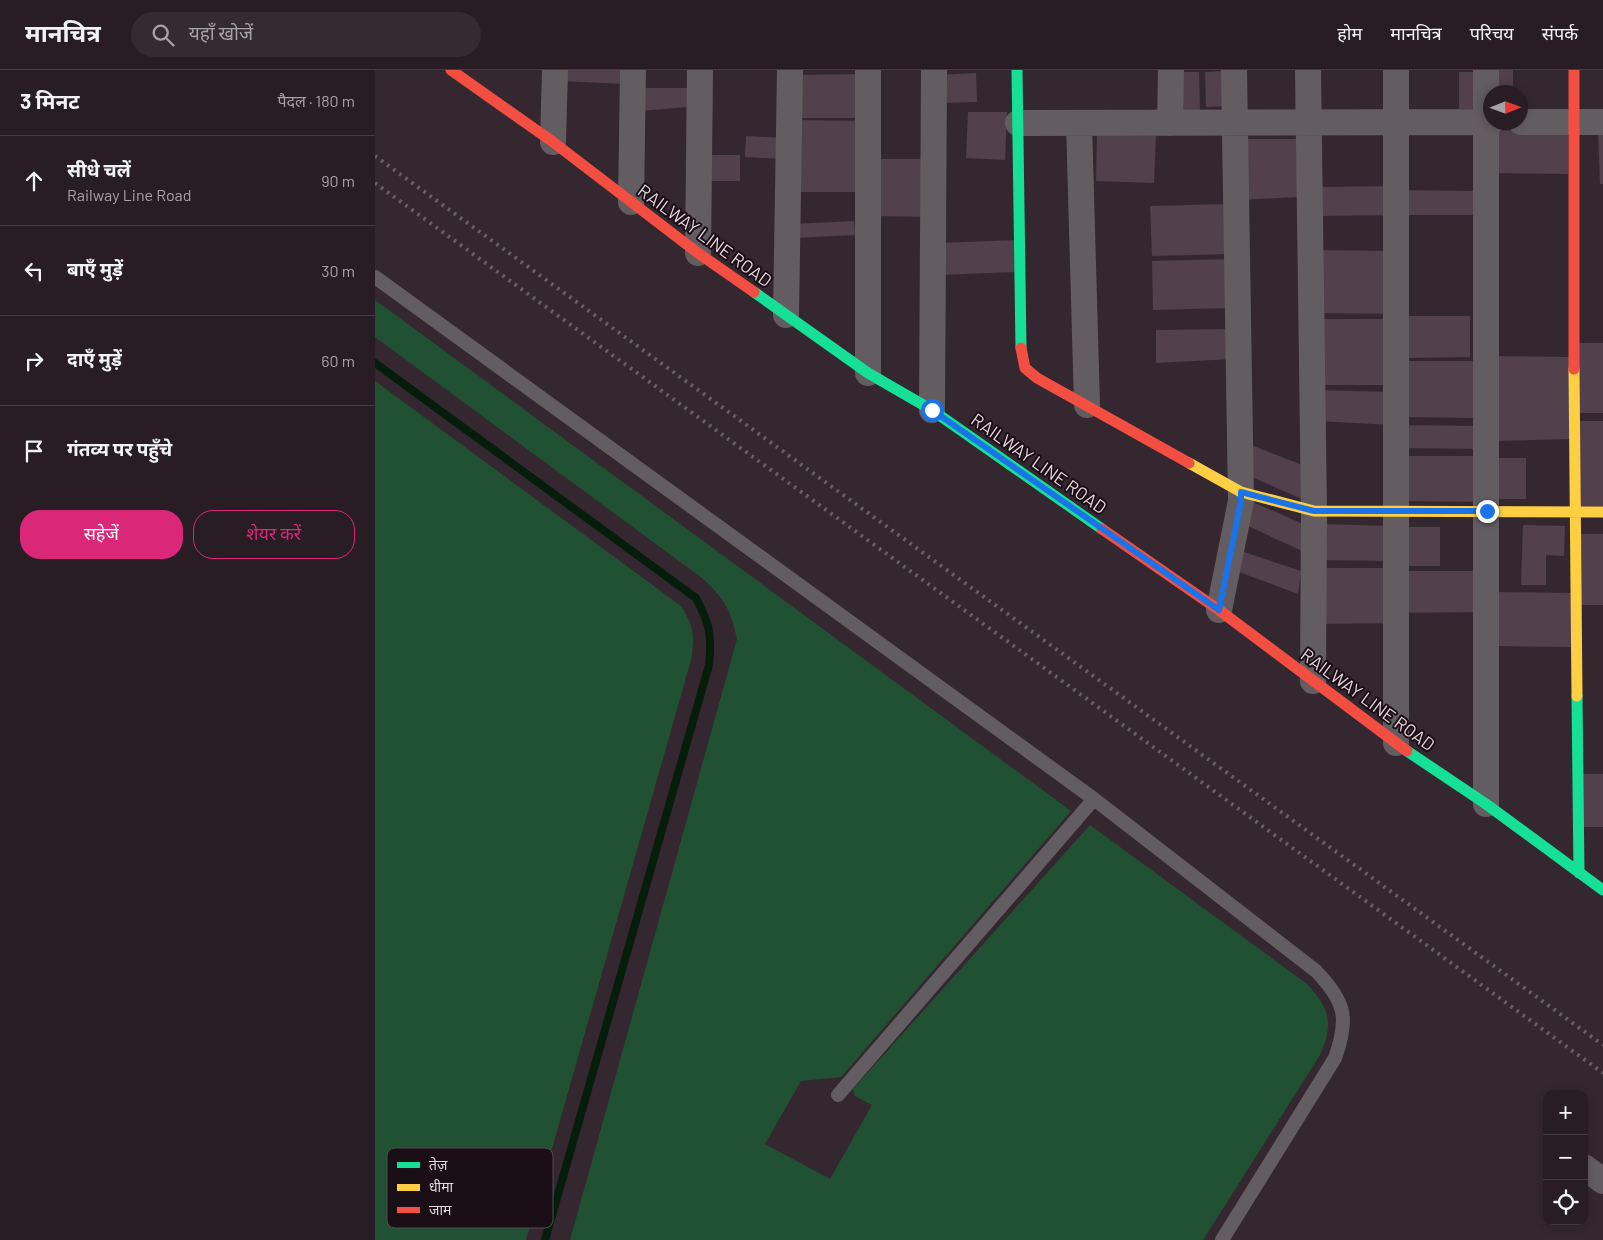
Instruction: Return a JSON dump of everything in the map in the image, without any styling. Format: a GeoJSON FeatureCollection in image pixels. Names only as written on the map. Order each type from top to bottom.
{"type":"FeatureCollection","features":[{"type":"Feature","properties":{"kind":"street"},"geometry":{"type":"LineString","coordinates":[[553,142],[555,70]]}},
{"type":"Feature","properties":{"kind":"street"},"geometry":{"type":"LineString","coordinates":[[631,202],[633,70]]}},
{"type":"Feature","properties":{"kind":"street"},"geometry":{"type":"LineString","coordinates":[[698,253],[700,70]]}},
{"type":"Feature","properties":{"kind":"street"},"geometry":{"type":"LineString","coordinates":[[786,316],[790,70]]}},
{"type":"Feature","properties":{"kind":"street"},"geometry":{"type":"LineString","coordinates":[[868,70],[868,373]]}},
{"type":"Feature","properties":{"kind":"street"},"geometry":{"type":"LineString","coordinates":[[932,410],[934,70]]}},
{"type":"Feature","properties":{"kind":"street"},"geometry":{"type":"LineString","coordinates":[[1017,70],[1021,353],[1025,368],[1037,378],[1241,492],[1314,511],[1603,512]]}},
{"type":"Feature","properties":{"kind":"street"},"geometry":{"type":"LineString","coordinates":[[1171,70],[1171,123]]}},
{"type":"Feature","properties":{"kind":"street"},"geometry":{"type":"LineString","coordinates":[[1219,610],[1241,501],[1234,70]]}},
{"type":"Feature","properties":{"kind":"street"},"geometry":{"type":"LineString","coordinates":[[1309,70],[1314,511],[1313,680]]}},
{"type":"Feature","properties":{"kind":"street"},"geometry":{"type":"LineString","coordinates":[[1396,70],[1397,743]]}},
{"type":"Feature","properties":{"kind":"street"},"geometry":{"type":"LineString","coordinates":[[1486,70],[1487,85]]}},
{"type":"Feature","properties":{"kind":"street"},"geometry":{"type":"LineString","coordinates":[[1574,70],[1574,512],[1579,873]]}},
{"type":"Feature","properties":{"kind":"street","name":"RAILWAY LINE ROAD"},"geometry":{"type":"LineString","coordinates":[[461,74],[698,253],[786,316],[868,373],[932,410],[1219,610],[1397,743],[1486,804],[1603,890]]}},
{"type":"Feature","properties":{"kind":"street"},"geometry":{"type":"LineString","coordinates":[[1018,123],[1483,122]]}},
{"type":"Feature","properties":{"kind":"street"},"geometry":{"type":"LineString","coordinates":[[1528,122],[1603,122]]}},
{"type":"Feature","properties":{"kind":"street"},"geometry":{"type":"LineString","coordinates":[[1079,123],[1087,405]]}},
{"type":"Feature","properties":{"kind":"street"},"geometry":{"type":"LineString","coordinates":[[1486,804],[1488,130]]}},
{"type":"Feature","properties":{"kind":"street"},"geometry":{"type":"LineString","coordinates":[[1588,1170],[1603,1181]]}},
{"type":"Feature","properties":{"kind":"lane"},"geometry":{"type":"LineString","coordinates":[[375,277],[1094,799],[1316,971],[1332,988],[1343,1012],[1344,1034],[1335,1058],[1222,1240]]}},
{"type":"Feature","properties":{"kind":"lane"},"geometry":{"type":"LineString","coordinates":[[838,1095],[1094,799]]}},
{"type":"Feature","properties":{"kind":"green space"},"geometry":{"type":"Polygon","coordinates":[[[375,300],[1071,811],[841,1077],[801,1081],[765,1144],[830,1179],[872,1105],[855,1096],[853,1089],[1090,825],[1307,984],[1325,1009],[1328,1025],[1320,1055],[1203,1240],[570,1240],[737,639],[729,612],[721,598],[702,578],[375,337],[375,300]]]}},
{"type":"Feature","properties":{"kind":"green space"},"geometry":{"type":"Polygon","coordinates":[[[375,381],[681,606],[691,626],[693,644],[691,660],[552,1148],[387,1148],[387,1228],[529,1228],[526,1240],[375,1240],[375,381]]]}},
{"type":"Feature","properties":{"kind":"building"},"geometry":{"type":"Polygon","coordinates":[[[562,70],[624,70],[624,84],[561,81],[562,70]]]}},
{"type":"Feature","properties":{"kind":"building"},"geometry":{"type":"Polygon","coordinates":[[[1495,70],[1513,70],[1513,85],[1495,85],[1495,70]]]}},
{"type":"Feature","properties":{"kind":"building"},"geometry":{"type":"Polygon","coordinates":[[[1228,71],[1228,106],[1206,107],[1205,72],[1228,71]]]}},
{"type":"Feature","properties":{"kind":"building"},"geometry":{"type":"Polygon","coordinates":[[[1174,72],[1199,72],[1200,110],[1175,111],[1174,72]]]}},
{"type":"Feature","properties":{"kind":"building"},"geometry":{"type":"Polygon","coordinates":[[[1459,72],[1477,72],[1477,109],[1459,109],[1459,72]]]}},
{"type":"Feature","properties":{"kind":"building"},"geometry":{"type":"Polygon","coordinates":[[[976,73],[977,102],[941,103],[940,75],[976,73]]]}},
{"type":"Feature","properties":{"kind":"building"},"geometry":{"type":"Polygon","coordinates":[[[865,74],[864,118],[796,118],[795,75],[865,74]]]}},
{"type":"Feature","properties":{"kind":"building"},"geometry":{"type":"Polygon","coordinates":[[[639,88],[689,88],[687,107],[640,111],[639,88]]]}},
{"type":"Feature","properties":{"kind":"building"},"geometry":{"type":"Polygon","coordinates":[[[968,112],[1007,112],[1005,160],[966,158],[968,112]]]}},
{"type":"Feature","properties":{"kind":"building"},"geometry":{"type":"Polygon","coordinates":[[[796,120],[863,121],[862,192],[796,192],[796,120]]]}},
{"type":"Feature","properties":{"kind":"building"},"geometry":{"type":"Polygon","coordinates":[[[1490,130],[1568,131],[1568,174],[1490,173],[1490,130]]]}},
{"type":"Feature","properties":{"kind":"building"},"geometry":{"type":"Polygon","coordinates":[[[1598,131],[1603,131],[1603,184],[1600,184],[1598,131]]]}},
{"type":"Feature","properties":{"kind":"building"},"geometry":{"type":"Polygon","coordinates":[[[1097,134],[1156,136],[1154,183],[1096,181],[1097,134]]]}},
{"type":"Feature","properties":{"kind":"building"},"geometry":{"type":"Polygon","coordinates":[[[746,136],[785,138],[784,159],[745,157],[746,136]]]}},
{"type":"Feature","properties":{"kind":"building"},"geometry":{"type":"Polygon","coordinates":[[[1238,139],[1296,139],[1298,197],[1238,200],[1238,139]]]}},
{"type":"Feature","properties":{"kind":"building"},"geometry":{"type":"Polygon","coordinates":[[[705,155],[740,155],[740,181],[705,181],[705,155]]]}},
{"type":"Feature","properties":{"kind":"building"},"geometry":{"type":"Polygon","coordinates":[[[877,159],[927,159],[927,217],[877,216],[877,159]]]}},
{"type":"Feature","properties":{"kind":"building"},"geometry":{"type":"Polygon","coordinates":[[[1395,186],[1395,215],[1320,216],[1320,187],[1395,186]]]}},
{"type":"Feature","properties":{"kind":"building"},"geometry":{"type":"Polygon","coordinates":[[[1397,190],[1474,191],[1474,215],[1397,215],[1397,190]]]}},
{"type":"Feature","properties":{"kind":"building"},"geometry":{"type":"Polygon","coordinates":[[[1229,204],[1231,254],[1152,256],[1150,206],[1229,204]]]}},
{"type":"Feature","properties":{"kind":"building"},"geometry":{"type":"Polygon","coordinates":[[[854,221],[855,235],[794,238],[793,224],[854,221]]]}},
{"type":"Feature","properties":{"kind":"building"},"geometry":{"type":"Polygon","coordinates":[[[1016,240],[1016,272],[938,275],[939,243],[1016,240]]]}},
{"type":"Feature","properties":{"kind":"building"},"geometry":{"type":"Polygon","coordinates":[[[1314,250],[1391,251],[1392,314],[1316,313],[1314,250]]]}},
{"type":"Feature","properties":{"kind":"building"},"geometry":{"type":"Polygon","coordinates":[[[1231,259],[1232,308],[1153,310],[1152,261],[1231,259]]]}},
{"type":"Feature","properties":{"kind":"building"},"geometry":{"type":"Polygon","coordinates":[[[1405,316],[1470,316],[1470,357],[1405,358],[1405,316]]]}},
{"type":"Feature","properties":{"kind":"building"},"geometry":{"type":"Polygon","coordinates":[[[1314,319],[1391,319],[1392,385],[1314,385],[1314,319]]]}},
{"type":"Feature","properties":{"kind":"building"},"geometry":{"type":"Polygon","coordinates":[[[1231,329],[1232,359],[1156,363],[1156,330],[1231,329]]]}},
{"type":"Feature","properties":{"kind":"building"},"geometry":{"type":"Polygon","coordinates":[[[1576,343],[1603,343],[1603,413],[1577,413],[1576,343]]]}},
{"type":"Feature","properties":{"kind":"building"},"geometry":{"type":"Polygon","coordinates":[[[1495,356],[1570,357],[1570,439],[1493,441],[1495,356]]]}},
{"type":"Feature","properties":{"kind":"building"},"geometry":{"type":"Polygon","coordinates":[[[1406,361],[1475,361],[1475,418],[1405,417],[1406,361]]]}},
{"type":"Feature","properties":{"kind":"building"},"geometry":{"type":"Polygon","coordinates":[[[1314,390],[1392,392],[1393,425],[1316,421],[1314,390]]]}},
{"type":"Feature","properties":{"kind":"building"},"geometry":{"type":"Polygon","coordinates":[[[1579,421],[1603,421],[1603,506],[1580,506],[1579,421]]]}},
{"type":"Feature","properties":{"kind":"building"},"geometry":{"type":"Polygon","coordinates":[[[1400,425],[1483,426],[1482,449],[1400,448],[1400,425]]]}},
{"type":"Feature","properties":{"kind":"building"},"geometry":{"type":"Polygon","coordinates":[[[1246,443],[1307,467],[1304,500],[1243,473],[1246,443]]]}},
{"type":"Feature","properties":{"kind":"building"},"geometry":{"type":"Polygon","coordinates":[[[1405,456],[1483,456],[1483,502],[1405,501],[1405,456]]]}},
{"type":"Feature","properties":{"kind":"building"},"geometry":{"type":"Polygon","coordinates":[[[1498,458],[1526,458],[1526,499],[1498,499],[1498,458]]]}},
{"type":"Feature","properties":{"kind":"building"},"geometry":{"type":"Polygon","coordinates":[[[1248,500],[1303,524],[1302,551],[1246,525],[1248,500]]]}},
{"type":"Feature","properties":{"kind":"building"},"geometry":{"type":"Polygon","coordinates":[[[1316,524],[1394,526],[1395,561],[1317,560],[1316,524]]]}},
{"type":"Feature","properties":{"kind":"building"},"geometry":{"type":"Polygon","coordinates":[[[1523,525],[1565,526],[1564,556],[1546,555],[1546,585],[1521,585],[1523,525]]]}},
{"type":"Feature","properties":{"kind":"building"},"geometry":{"type":"Polygon","coordinates":[[[1399,527],[1440,527],[1440,566],[1399,566],[1399,527]]]}},
{"type":"Feature","properties":{"kind":"building"},"geometry":{"type":"Polygon","coordinates":[[[1578,534],[1603,534],[1603,605],[1579,605],[1578,534]]]}},
{"type":"Feature","properties":{"kind":"building"},"geometry":{"type":"Polygon","coordinates":[[[1241,551],[1301,571],[1298,594],[1239,572],[1241,551]]]}},
{"type":"Feature","properties":{"kind":"building"},"geometry":{"type":"Polygon","coordinates":[[[1321,568],[1396,568],[1396,623],[1321,624],[1321,568]]]}},
{"type":"Feature","properties":{"kind":"building"},"geometry":{"type":"Polygon","coordinates":[[[1399,571],[1478,571],[1479,612],[1399,613],[1399,571]]]}},
{"type":"Feature","properties":{"kind":"building"},"geometry":{"type":"Polygon","coordinates":[[[1496,592],[1572,593],[1571,647],[1495,646],[1496,592]]]}},
{"type":"Feature","properties":{"kind":"building"},"geometry":{"type":"Polygon","coordinates":[[[1582,774],[1603,774],[1603,827],[1583,827],[1582,774]]]}},
{"type":"Feature","properties":{"kind":"waterway"},"geometry":{"type":"LineString","coordinates":[[375,363],[696,598],[709,630],[709,665],[553,1212]]}},
{"type":"Feature","properties":{"kind":"waterway"},"geometry":{"type":"LineString","coordinates":[[545,1240],[548,1228]]}},
{"type":"Feature","properties":{"kind":"railway"},"geometry":{"type":"LineString","coordinates":[[375,156],[1603,1045]]}},
{"type":"Feature","properties":{"kind":"railway"},"geometry":{"type":"LineString","coordinates":[[375,183],[1603,1073]]}},
{"type":"Feature","properties":{"kind":"traffic: fast"},"geometry":{"type":"LineString","coordinates":[[1017,70],[1021,348]]}},
{"type":"Feature","properties":{"kind":"traffic: fast"},"geometry":{"type":"LineString","coordinates":[[754,292],[868,373],[932,410],[1102,529]]}},
{"type":"Feature","properties":{"kind":"traffic: fast"},"geometry":{"type":"LineString","coordinates":[[1577,696],[1579,873]]}},
{"type":"Feature","properties":{"kind":"traffic: fast"},"geometry":{"type":"LineString","coordinates":[[1407,751],[1486,804],[1603,890]]}},
{"type":"Feature","properties":{"kind":"traffic: slow"},"geometry":{"type":"LineString","coordinates":[[1574,369],[1577,696]]}},
{"type":"Feature","properties":{"kind":"traffic: slow"},"geometry":{"type":"LineString","coordinates":[[1189,463],[1241,492],[1314,511],[1603,512]]}},
{"type":"Feature","properties":{"kind":"traffic: jam"},"geometry":{"type":"LineString","coordinates":[[451,70],[553,142],[698,253],[754,292]]}},
{"type":"Feature","properties":{"kind":"traffic: jam"},"geometry":{"type":"LineString","coordinates":[[1574,70],[1574,369]]}},
{"type":"Feature","properties":{"kind":"traffic: jam"},"geometry":{"type":"LineString","coordinates":[[1021,348],[1025,368],[1037,378],[1189,463]]}},
{"type":"Feature","properties":{"kind":"traffic: jam"},"geometry":{"type":"LineString","coordinates":[[1102,529],[1219,610],[1407,751]]}},
{"type":"Feature","properties":{"kind":"route"},"geometry":{"type":"LineString","coordinates":[[932,410],[1219,610],[1241,501],[1241,492],[1314,511],[1487,511]]}}]}
